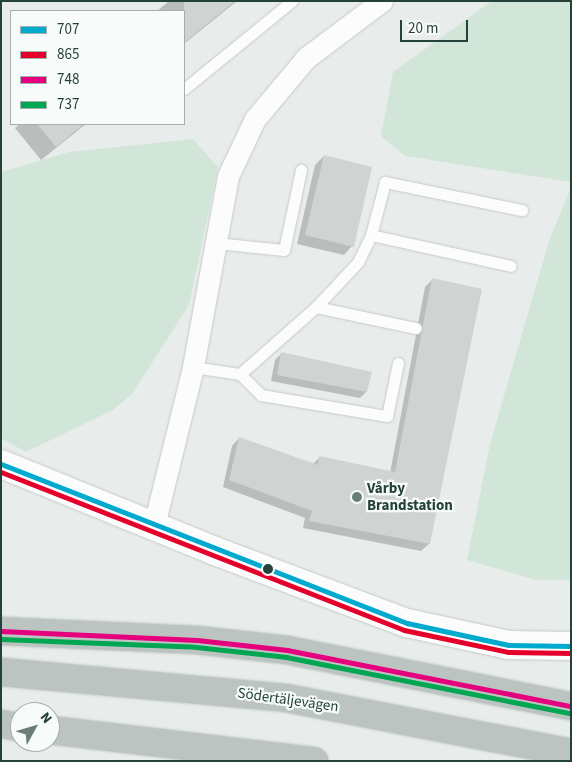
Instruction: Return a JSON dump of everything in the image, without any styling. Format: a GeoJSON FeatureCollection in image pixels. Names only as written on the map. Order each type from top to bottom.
{"type":"FeatureCollection","features":[{"type":"Feature","properties":{"kind":"highway"},"geometry":{"type":"LineString","coordinates":[[1,631],[197,640],[287,650],[571,706]]}},
{"type":"Feature","properties":{"kind":"highway","name":"Södertäljevägen"},"geometry":{"type":"LineString","coordinates":[[1,672],[286,698],[571,753]]}},
{"type":"Feature","properties":{"kind":"highway"},"geometry":{"type":"LineString","coordinates":[[60,731],[314,761]]}},
{"type":"Feature","properties":{"kind":"street"},"geometry":{"type":"LineString","coordinates":[[154,525],[193,367],[228,176],[255,119],[306,58],[382,1]]}},
{"type":"Feature","properties":{"kind":"street"},"geometry":{"type":"LineString","coordinates":[[1,464],[407,623],[509,645],[571,646]]}},
{"type":"Feature","properties":{"kind":"lane"},"geometry":{"type":"LineString","coordinates":[[185,88],[292,1]]}},
{"type":"Feature","properties":{"kind":"lane"},"geometry":{"type":"LineString","coordinates":[[216,243],[284,250],[301,170]]}},
{"type":"Feature","properties":{"kind":"lane"},"geometry":{"type":"LineString","coordinates":[[240,374],[316,307],[358,262],[371,235],[385,182],[522,210]]}},
{"type":"Feature","properties":{"kind":"lane"},"geometry":{"type":"LineString","coordinates":[[371,235],[511,266]]}},
{"type":"Feature","properties":{"kind":"lane"},"geometry":{"type":"LineString","coordinates":[[316,307],[416,328]]}},
{"type":"Feature","properties":{"kind":"lane"},"geometry":{"type":"LineString","coordinates":[[193,367],[240,374],[261,395],[387,416],[398,363]]}},
{"type":"Feature","properties":{"kind":"green space"},"geometry":{"type":"Polygon","coordinates":[[[492,1],[571,1],[571,182],[405,156],[381,136],[393,72],[492,1]]]}},
{"type":"Feature","properties":{"kind":"green space"},"geometry":{"type":"Polygon","coordinates":[[[193,139],[218,167],[189,305],[132,394],[113,410],[26,452],[1,438],[1,172],[69,152],[193,139]]]}},
{"type":"Feature","properties":{"kind":"green space"},"geometry":{"type":"Polygon","coordinates":[[[571,187],[571,580],[536,580],[467,560],[490,444],[549,241],[571,187]]]}},
{"type":"Feature","properties":{"kind":"building"},"geometry":{"type":"Polygon","coordinates":[[[184,1],[235,1],[185,42],[184,1]]]}},
{"type":"Feature","properties":{"kind":"building"},"geometry":{"type":"Polygon","coordinates":[[[38,125],[83,125],[56,147],[38,125]]]}},
{"type":"Feature","properties":{"kind":"building"},"geometry":{"type":"Polygon","coordinates":[[[324,155],[372,167],[354,247],[305,235],[324,155]]]}},
{"type":"Feature","properties":{"kind":"building"},"geometry":{"type":"Polygon","coordinates":[[[432,278],[482,289],[430,544],[309,521],[312,511],[229,480],[239,437],[318,465],[319,456],[395,472],[432,278]]]}},
{"type":"Feature","properties":{"kind":"building"},"geometry":{"type":"Polygon","coordinates":[[[281,352],[372,372],[367,392],[277,375],[281,352]]]}},
{"type":"Feature","properties":{"kind":"transit line","name":"707"},"geometry":{"type":"LineString","coordinates":[[1,464],[407,623],[509,645],[571,646]]}},
{"type":"Feature","properties":{"kind":"transit line","name":"865"},"geometry":{"type":"LineString","coordinates":[[1,472],[404,630],[508,652],[571,653]]}},
{"type":"Feature","properties":{"kind":"transit line","name":"748"},"geometry":{"type":"LineString","coordinates":[[1,631],[197,640],[287,650],[571,706]]}},
{"type":"Feature","properties":{"kind":"transit line","name":"737"},"geometry":{"type":"LineString","coordinates":[[1,639],[196,647],[286,657],[570,713]]}},
{"type":"Feature","properties":{"kind":"place","name":"Vårby Brandstation"},"geometry":{"type":"Point","coordinates":[357,497]}}]}
